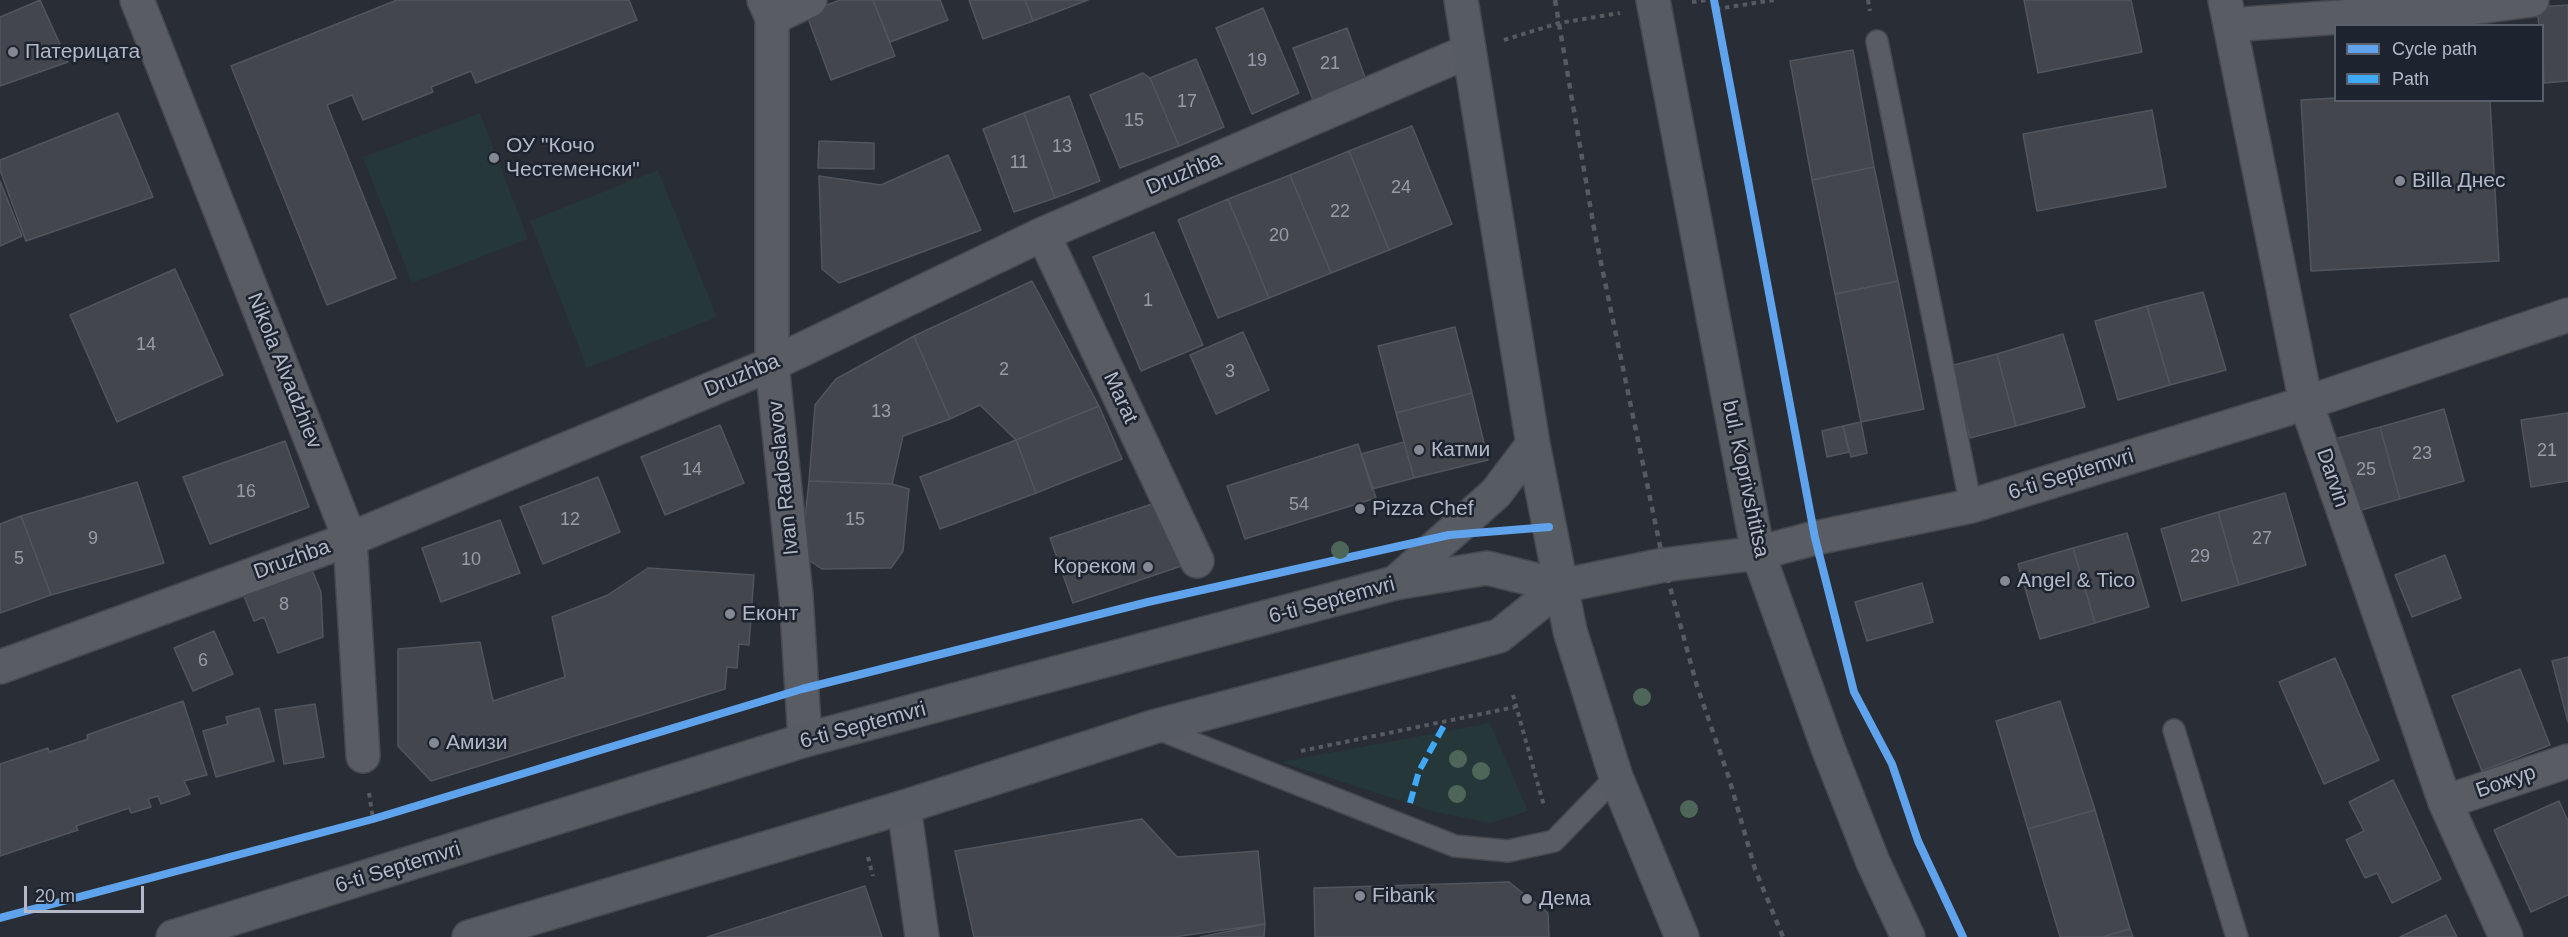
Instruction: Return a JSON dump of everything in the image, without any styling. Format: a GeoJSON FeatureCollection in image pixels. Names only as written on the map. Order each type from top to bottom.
{"type":"FeatureCollection","features":[{"type":"Feature","properties":{"kind":"main road"},"geometry":{"type":"LineString","coordinates":[[1461,0],[1533,444],[1570,631],[1616,777],[1682,937]]}},
{"type":"Feature","properties":{"kind":"main road","name":"bul. Koprivshtitsa"},"geometry":{"type":"LineString","coordinates":[[1654,4],[1758,553],[1836,768],[1873,862],[1908,937]]}},
{"type":"Feature","properties":{"kind":"main road"},"geometry":{"type":"LineString","coordinates":[[1395,583],[1496,493],[1533,444]]}},
{"type":"Feature","properties":{"kind":"main road","name":"6-ti Septemvri"},"geometry":{"type":"LineString","coordinates":[[173,937],[805,740],[1395,583],[1488,568],[1561,586],[1664,565],[1758,553]]}},
{"type":"Feature","properties":{"kind":"main road","name":"6-ti Septemvri"},"geometry":{"type":"LineString","coordinates":[[469,937],[904,807],[1153,728],[1499,636],[1561,586]]}},
{"type":"Feature","properties":{"kind":"street","name":"Nikola Alvadzhiev"},"geometry":{"type":"LineString","coordinates":[[137,0],[350,539],[363,756]]}},
{"type":"Feature","properties":{"kind":"street"},"geometry":{"type":"LineString","coordinates":[[768,9],[810,0]]}},
{"type":"Feature","properties":{"kind":"street"},"geometry":{"type":"LineString","coordinates":[[2228,12],[2478,7],[2532,0]]}},
{"type":"Feature","properties":{"kind":"street","name":"Ivan Radoslavov"},"geometry":{"type":"LineString","coordinates":[[768,9],[772,364],[796,596],[805,740]]}},
{"type":"Feature","properties":{"kind":"street","name":"Darvin"},"geometry":{"type":"LineString","coordinates":[[2228,12],[2306,403],[2445,802],[2506,937]]}},
{"type":"Feature","properties":{"kind":"street","name":"Druzhba"},"geometry":{"type":"LineString","coordinates":[[0,667],[350,539],[772,364],[1043,234],[1469,51]]}},
{"type":"Feature","properties":{"kind":"street","name":"Marat"},"geometry":{"type":"LineString","coordinates":[[1043,234],[1197,561]]}},
{"type":"Feature","properties":{"kind":"street","name":"6-ti Septemvri"},"geometry":{"type":"LineString","coordinates":[[1758,553],[1815,538],[1971,506],[2306,403],[2568,315]]}},
{"type":"Feature","properties":{"kind":"street","name":"Божур"},"geometry":{"type":"LineString","coordinates":[[2445,802],[2568,761]]}},
{"type":"Feature","properties":{"kind":"street"},"geometry":{"type":"LineString","coordinates":[[904,807],[922,937]]}},
{"type":"Feature","properties":{"kind":"lane"},"geometry":{"type":"LineString","coordinates":[[1877,41],[1971,506]]}},
{"type":"Feature","properties":{"kind":"lane"},"geometry":{"type":"LineString","coordinates":[[1153,728],[1455,846],[1508,851],[1554,841],[1616,777]]}},
{"type":"Feature","properties":{"kind":"lane"},"geometry":{"type":"LineString","coordinates":[[2174,730],[2237,937]]}},
{"type":"Feature","properties":{"kind":"path"},"geometry":{"type":"LineString","coordinates":[[1714,0],[1718,21]]}},
{"type":"Feature","properties":{"kind":"path"},"geometry":{"type":"LineString","coordinates":[[1716,9],[1774,0]]}},
{"type":"Feature","properties":{"kind":"path"},"geometry":{"type":"LineString","coordinates":[[1469,51],[1558,23],[1654,4]]}},
{"type":"Feature","properties":{"kind":"path"},"geometry":{"type":"LineString","coordinates":[[1513,695],[1554,841]]}},
{"type":"Feature","properties":{"kind":"path"},"geometry":{"type":"LineString","coordinates":[[1242,763],[1515,707]]}},
{"type":"Feature","properties":{"kind":"path"},"geometry":{"type":"LineString","coordinates":[[362,822],[384,816]]}},
{"type":"Feature","properties":{"kind":"shaded area"},"geometry":{"type":"Polygon","coordinates":[[[480,113],[528,239],[412,283],[363,157],[480,113]]]}},
{"type":"Feature","properties":{"kind":"shaded area"},"geometry":{"type":"Polygon","coordinates":[[[658,170],[717,317],[587,368],[530,221],[658,170]]]}},
{"type":"Feature","properties":{"kind":"shaded area"},"geometry":{"type":"Polygon","coordinates":[[[1490,723],[1528,811],[1491,823],[1435,812],[1281,762],[1490,723]]]}},
{"type":"Feature","properties":{"kind":"building"},"geometry":{"type":"Polygon","coordinates":[[[40,0],[68,62],[0,86],[0,17],[40,0]]]}},
{"type":"Feature","properties":{"kind":"building"},"geometry":{"type":"Polygon","coordinates":[[[397,0],[629,0],[637,20],[476,83],[471,71],[431,87],[433,92],[363,120],[352,95],[327,105],[396,278],[327,305],[231,66],[397,0]]]}},
{"type":"Feature","properties":{"kind":"building"},"geometry":{"type":"Polygon","coordinates":[[[840,0],[873,0],[895,56],[831,80],[806,13],[840,0]]]}},
{"type":"Feature","properties":{"kind":"building"},"geometry":{"type":"Polygon","coordinates":[[[873,0],[940,0],[948,20],[890,42],[873,0]]]}},
{"type":"Feature","properties":{"kind":"building"},"geometry":{"type":"Polygon","coordinates":[[[969,0],[1025,0],[1033,21],[983,39],[969,0]]]}},
{"type":"Feature","properties":{"kind":"building"},"geometry":{"type":"Polygon","coordinates":[[[1025,0],[1088,0],[1033,21],[1025,0]]]}},
{"type":"Feature","properties":{"kind":"building"},"geometry":{"type":"Polygon","coordinates":[[[2024,0],[2131,0],[2142,52],[2038,73],[2024,0]]]}},
{"type":"Feature","properties":{"kind":"building"},"geometry":{"type":"Polygon","coordinates":[[[2568,5],[2568,81],[2544,83],[2544,24],[2539,24],[2537,7],[2568,5]]]}},
{"type":"Feature","properties":{"kind":"building"},"geometry":{"type":"Polygon","coordinates":[[[1263,8],[1299,93],[1252,114],[1216,28],[1263,8]]]}},
{"type":"Feature","properties":{"kind":"building"},"geometry":{"type":"Polygon","coordinates":[[[1347,28],[1366,80],[1313,100],[1293,48],[1347,28]]]}},
{"type":"Feature","properties":{"kind":"building"},"geometry":{"type":"Polygon","coordinates":[[[1853,50],[1874,167],[1812,180],[1790,61],[1853,50]]]}},
{"type":"Feature","properties":{"kind":"building"},"geometry":{"type":"Polygon","coordinates":[[[1196,59],[1224,127],[1179,146],[1150,78],[1196,59]]]}},
{"type":"Feature","properties":{"kind":"building"},"geometry":{"type":"Polygon","coordinates":[[[1143,73],[1150,78],[1179,146],[1120,168],[1090,95],[1143,73]]]}},
{"type":"Feature","properties":{"kind":"building"},"geometry":{"type":"Polygon","coordinates":[[[1069,96],[1100,181],[1055,198],[1024,113],[1069,96]]]}},
{"type":"Feature","properties":{"kind":"building","name":"Billa Днес"},"geometry":{"type":"Polygon","coordinates":[[[2334,98],[2334,102],[2490,102],[2499,261],[2311,271],[2301,100],[2334,98]]]}},
{"type":"Feature","properties":{"kind":"building"},"geometry":{"type":"Polygon","coordinates":[[[2152,110],[2166,187],[2037,211],[2023,134],[2152,110]]]}},
{"type":"Feature","properties":{"kind":"building"},"geometry":{"type":"Polygon","coordinates":[[[118,113],[153,197],[26,241],[0,170],[0,160],[118,113]]]}},
{"type":"Feature","properties":{"kind":"building"},"geometry":{"type":"Polygon","coordinates":[[[1024,113],[1055,198],[1014,212],[983,129],[1024,113]]]}},
{"type":"Feature","properties":{"kind":"building"},"geometry":{"type":"Polygon","coordinates":[[[1412,126],[1452,224],[1389,250],[1349,151],[1412,126]]]}},
{"type":"Feature","properties":{"kind":"building"},"geometry":{"type":"Polygon","coordinates":[[[819,141],[874,143],[874,169],[818,168],[819,141]]]}},
{"type":"Feature","properties":{"kind":"building"},"geometry":{"type":"Polygon","coordinates":[[[1349,151],[1389,250],[1331,273],[1290,175],[1349,151]]]}},
{"type":"Feature","properties":{"kind":"building"},"geometry":{"type":"Polygon","coordinates":[[[948,155],[981,230],[839,283],[822,269],[819,176],[881,185],[948,155]]]}},
{"type":"Feature","properties":{"kind":"building"},"geometry":{"type":"Polygon","coordinates":[[[1874,167],[1898,281],[1835,294],[1812,180],[1874,167]]]}},
{"type":"Feature","properties":{"kind":"building"},"geometry":{"type":"Polygon","coordinates":[[[1290,175],[1331,273],[1269,298],[1228,199],[1290,175]]]}},
{"type":"Feature","properties":{"kind":"building"},"geometry":{"type":"Polygon","coordinates":[[[0,181],[22,236],[0,246],[0,181]]]}},
{"type":"Feature","properties":{"kind":"building"},"geometry":{"type":"Polygon","coordinates":[[[1228,199],[1269,298],[1218,318],[1178,220],[1228,199]]]}},
{"type":"Feature","properties":{"kind":"building"},"geometry":{"type":"Polygon","coordinates":[[[1154,232],[1203,345],[1141,371],[1093,257],[1154,232]]]}},
{"type":"Feature","properties":{"kind":"building"},"geometry":{"type":"Polygon","coordinates":[[[175,269],[223,375],[117,422],[70,315],[175,269]]]}},
{"type":"Feature","properties":{"kind":"building"},"geometry":{"type":"Polygon","coordinates":[[[1032,281],[1099,406],[1016,440],[980,405],[950,419],[914,336],[1032,281]]]}},
{"type":"Feature","properties":{"kind":"building"},"geometry":{"type":"Polygon","coordinates":[[[1898,281],[1924,409],[1861,422],[1835,294],[1898,281]]]}},
{"type":"Feature","properties":{"kind":"building"},"geometry":{"type":"Polygon","coordinates":[[[2203,292],[2226,370],[2170,385],[2147,306],[2203,292]]]}},
{"type":"Feature","properties":{"kind":"building"},"geometry":{"type":"Polygon","coordinates":[[[2147,306],[2170,385],[2118,400],[2095,321],[2147,306]]]}},
{"type":"Feature","properties":{"kind":"building"},"geometry":{"type":"Polygon","coordinates":[[[1455,327],[1472,393],[1396,413],[1378,346],[1455,327]]]}},
{"type":"Feature","properties":{"kind":"building"},"geometry":{"type":"Polygon","coordinates":[[[1243,332],[1269,390],[1216,414],[1190,355],[1243,332]]]}},
{"type":"Feature","properties":{"kind":"building"},"geometry":{"type":"Polygon","coordinates":[[[2063,334],[2085,407],[2016,426],[1997,354],[2063,334]]]}},
{"type":"Feature","properties":{"kind":"building"},"geometry":{"type":"Polygon","coordinates":[[[914,336],[950,419],[903,436],[892,484],[809,481],[815,405],[836,379],[914,336]]]}},
{"type":"Feature","properties":{"kind":"building"},"geometry":{"type":"Polygon","coordinates":[[[1997,354],[2016,426],[1970,438],[1950,366],[1997,354]]]}},
{"type":"Feature","properties":{"kind":"building"},"geometry":{"type":"Polygon","coordinates":[[[1472,393],[1488,460],[1414,478],[1396,413],[1472,393]]]}},
{"type":"Feature","properties":{"kind":"building"},"geometry":{"type":"Polygon","coordinates":[[[1099,406],[1122,459],[1036,493],[1016,440],[1099,406]]]}},
{"type":"Feature","properties":{"kind":"building"},"geometry":{"type":"Polygon","coordinates":[[[2444,409],[2464,481],[2400,499],[2380,427],[2444,409]]]}},
{"type":"Feature","properties":{"kind":"building"},"geometry":{"type":"Polygon","coordinates":[[[2568,413],[2568,481],[2531,487],[2521,420],[2568,413]]]}},
{"type":"Feature","properties":{"kind":"building"},"geometry":{"type":"Polygon","coordinates":[[[1861,422],[1867,453],[1851,457],[1843,426],[1861,422]]]}},
{"type":"Feature","properties":{"kind":"building"},"geometry":{"type":"Polygon","coordinates":[[[720,425],[744,483],[665,515],[641,457],[720,425]]]}},
{"type":"Feature","properties":{"kind":"building"},"geometry":{"type":"Polygon","coordinates":[[[1843,426],[1849,452],[1827,457],[1822,431],[1843,426]]]}},
{"type":"Feature","properties":{"kind":"building"},"geometry":{"type":"Polygon","coordinates":[[[2380,427],[2400,499],[2351,513],[2331,440],[2380,427]]]}},
{"type":"Feature","properties":{"kind":"building"},"geometry":{"type":"Polygon","coordinates":[[[1016,440],[1036,493],[940,529],[920,477],[1016,440]]]}},
{"type":"Feature","properties":{"kind":"building"},"geometry":{"type":"Polygon","coordinates":[[[285,441],[309,507],[210,544],[183,477],[285,441]]]}},
{"type":"Feature","properties":{"kind":"building"},"geometry":{"type":"Polygon","coordinates":[[[1404,442],[1414,478],[1372,489],[1361,454],[1404,442]]]}},
{"type":"Feature","properties":{"kind":"building"},"geometry":{"type":"Polygon","coordinates":[[[1358,444],[1376,498],[1245,539],[1227,486],[1358,444]]]}},
{"type":"Feature","properties":{"kind":"building"},"geometry":{"type":"Polygon","coordinates":[[[598,477],[620,532],[543,564],[520,507],[598,477]]]}},
{"type":"Feature","properties":{"kind":"building"},"geometry":{"type":"Polygon","coordinates":[[[809,481],[892,484],[909,489],[903,551],[891,568],[822,569],[801,555],[809,481]]]}},
{"type":"Feature","properties":{"kind":"building"},"geometry":{"type":"Polygon","coordinates":[[[137,482],[164,563],[51,595],[21,516],[137,482]]]}},
{"type":"Feature","properties":{"kind":"building"},"geometry":{"type":"Polygon","coordinates":[[[2285,493],[2306,565],[2239,585],[2218,512],[2285,493]]]}},
{"type":"Feature","properties":{"kind":"building"},"geometry":{"type":"Polygon","coordinates":[[[1161,501],[1184,565],[1073,603],[1050,538],[1161,501]]]}},
{"type":"Feature","properties":{"kind":"building"},"geometry":{"type":"Polygon","coordinates":[[[2218,512],[2239,585],[2182,601],[2161,529],[2218,512]]]}},
{"type":"Feature","properties":{"kind":"building"},"geometry":{"type":"Polygon","coordinates":[[[21,516],[51,595],[0,613],[0,524],[21,516]]]}},
{"type":"Feature","properties":{"kind":"building"},"geometry":{"type":"Polygon","coordinates":[[[500,520],[520,573],[441,602],[422,548],[500,520]]]}},
{"type":"Feature","properties":{"kind":"building"},"geometry":{"type":"Polygon","coordinates":[[[2127,533],[2149,607],[2095,623],[2073,548],[2127,533]]]}},
{"type":"Feature","properties":{"kind":"building"},"geometry":{"type":"Polygon","coordinates":[[[2073,548],[2095,623],[2040,639],[2018,564],[2073,548]]]}},
{"type":"Feature","properties":{"kind":"building"},"geometry":{"type":"Polygon","coordinates":[[[2445,555],[2461,598],[2412,617],[2395,575],[2445,555]]]}},
{"type":"Feature","properties":{"kind":"building"},"geometry":{"type":"Polygon","coordinates":[[[310,565],[321,592],[323,637],[278,653],[264,617],[254,621],[242,591],[310,565]]]}},
{"type":"Feature","properties":{"kind":"building"},"geometry":{"type":"Polygon","coordinates":[[[648,568],[754,575],[749,645],[739,644],[737,668],[727,667],[725,689],[431,781],[398,746],[398,649],[480,642],[493,701],[565,677],[552,617],[608,595],[648,568]]]}},
{"type":"Feature","properties":{"kind":"building"},"geometry":{"type":"Polygon","coordinates":[[[1922,583],[1933,622],[1867,641],[1855,602],[1922,583]]]}},
{"type":"Feature","properties":{"kind":"building"},"geometry":{"type":"Polygon","coordinates":[[[214,631],[233,674],[193,691],[174,648],[214,631]]]}},
{"type":"Feature","properties":{"kind":"building"},"geometry":{"type":"Polygon","coordinates":[[[2568,657],[2568,722],[2552,661],[2568,657]]]}},
{"type":"Feature","properties":{"kind":"building"},"geometry":{"type":"Polygon","coordinates":[[[2335,658],[2379,760],[2324,784],[2279,682],[2335,658]]]}},
{"type":"Feature","properties":{"kind":"building"},"geometry":{"type":"Polygon","coordinates":[[[2520,669],[2550,745],[2482,771],[2452,696],[2520,669]]]}},
{"type":"Feature","properties":{"kind":"building"},"geometry":{"type":"Polygon","coordinates":[[[183,701],[207,775],[184,781],[190,794],[161,804],[158,796],[148,799],[151,807],[131,813],[129,808],[76,826],[78,830],[0,856],[0,764],[48,748],[49,752],[88,739],[87,735],[183,701]]]}},
{"type":"Feature","properties":{"kind":"building"},"geometry":{"type":"Polygon","coordinates":[[[2060,701],[2095,810],[2028,829],[1996,721],[2060,701]]]}},
{"type":"Feature","properties":{"kind":"building"},"geometry":{"type":"Polygon","coordinates":[[[315,704],[324,757],[284,764],[275,710],[315,704]]]}},
{"type":"Feature","properties":{"kind":"building"},"geometry":{"type":"Polygon","coordinates":[[[259,708],[274,761],[216,777],[203,731],[228,724],[226,717],[259,708]]]}},
{"type":"Feature","properties":{"kind":"building"},"geometry":{"type":"Polygon","coordinates":[[[2393,780],[2441,879],[2392,903],[2377,873],[2365,878],[2346,840],[2364,831],[2349,802],[2393,780]]]}},
{"type":"Feature","properties":{"kind":"building"},"geometry":{"type":"Polygon","coordinates":[[[2559,801],[2568,821],[2568,895],[2531,912],[2494,830],[2559,801]]]}},
{"type":"Feature","properties":{"kind":"building"},"geometry":{"type":"Polygon","coordinates":[[[2095,810],[2130,929],[2102,937],[2060,937],[2028,829],[2095,810]]]}},
{"type":"Feature","properties":{"kind":"building"},"geometry":{"type":"Polygon","coordinates":[[[1142,819],[1177,857],[1258,851],[1265,924],[1174,937],[974,937],[955,851],[1142,819]]]}},
{"type":"Feature","properties":{"kind":"building"},"geometry":{"type":"Polygon","coordinates":[[[1509,882],[1548,913],[1549,937],[1315,937],[1314,888],[1509,882]]]}},
{"type":"Feature","properties":{"kind":"building"},"geometry":{"type":"Polygon","coordinates":[[[865,886],[882,937],[707,937],[865,886]]]}},
{"type":"Feature","properties":{"kind":"building"},"geometry":{"type":"Polygon","coordinates":[[[2446,915],[2457,937],[2400,937],[2446,915]]]}},
{"type":"Feature","properties":{"kind":"building"},"geometry":{"type":"Polygon","coordinates":[[[1265,924],[1264,937],[1200,937],[1265,924]]]}},
{"type":"Feature","properties":{"kind":"building"},"geometry":{"type":"Polygon","coordinates":[[[2130,929],[2133,937],[2102,937],[2130,929]]]}},
{"type":"Feature","properties":{"kind":"railway"},"geometry":{"type":"LineString","coordinates":[[1555,0],[1595,234],[1664,565],[1697,686],[1729,778],[1755,869],[1783,937]]}},
{"type":"Feature","properties":{"kind":"marked path"},"geometry":{"type":"LineString","coordinates":[[1410,803],[1419,771],[1446,722]]}},
{"type":"Feature","properties":{"kind":"cycle path"},"geometry":{"type":"LineString","coordinates":[[1714,0],[1815,538],[1854,692],[1892,764],[1918,841],[1963,937]]}},
{"type":"Feature","properties":{"kind":"cycle path"},"geometry":{"type":"LineString","coordinates":[[0,918],[373,819],[802,689],[1148,602],[1449,535],[1549,527]]}},
{"type":"Feature","properties":{"kind":"place","name":"Патерицата"},"geometry":{"type":"Point","coordinates":[13,52]}},
{"type":"Feature","properties":{"kind":"place","name":"ОУ \"Кочо Честеменски\""},"geometry":{"type":"Point","coordinates":[494,158]}},
{"type":"Feature","properties":{"kind":"place","name":"Billa Днес"},"geometry":{"type":"Point","coordinates":[2400,181]}},
{"type":"Feature","properties":{"kind":"place","name":"Катми"},"geometry":{"type":"Point","coordinates":[1419,450]}},
{"type":"Feature","properties":{"kind":"place","name":"Pizza Chef"},"geometry":{"type":"Point","coordinates":[1360,509]}},
{"type":"Feature","properties":{"kind":"place","name":"Кореком"},"geometry":{"type":"Point","coordinates":[1148,567]}},
{"type":"Feature","properties":{"kind":"place","name":"Angel & Tico"},"geometry":{"type":"Point","coordinates":[2005,581]}},
{"type":"Feature","properties":{"kind":"place","name":"Еконт"},"geometry":{"type":"Point","coordinates":[730,614]}},
{"type":"Feature","properties":{"kind":"place","name":"Амизи"},"geometry":{"type":"Point","coordinates":[434,743]}},
{"type":"Feature","properties":{"kind":"place","name":"Fibank"},"geometry":{"type":"Point","coordinates":[1360,896]}},
{"type":"Feature","properties":{"kind":"place","name":"Дема"},"geometry":{"type":"Point","coordinates":[1527,899]}}]}
